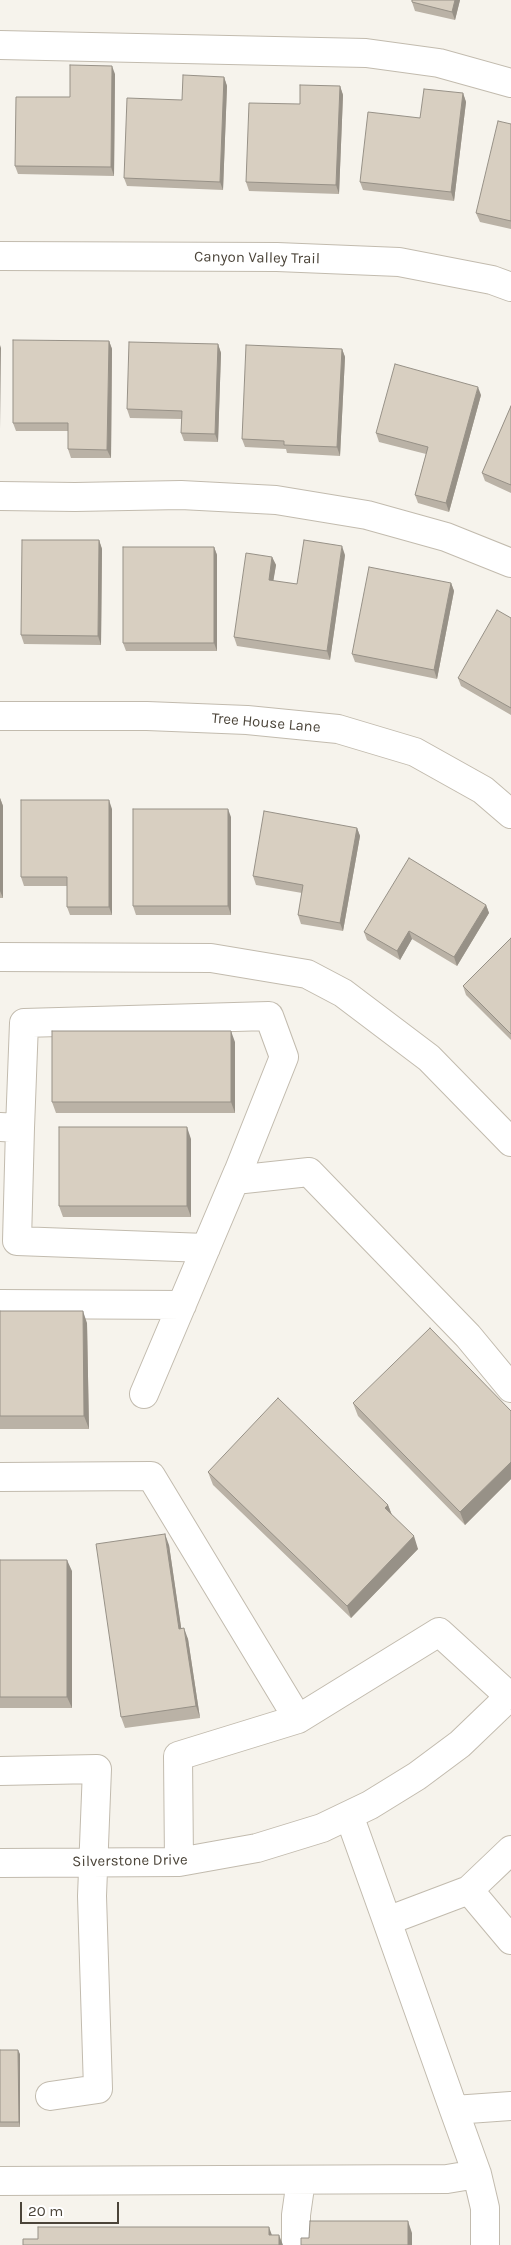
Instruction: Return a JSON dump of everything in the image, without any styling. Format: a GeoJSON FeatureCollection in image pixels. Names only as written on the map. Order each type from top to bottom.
{"type":"FeatureCollection","features":[{"type":"Feature","properties":{"kind":"street"},"geometry":{"type":"LineString","coordinates":[[0,45],[366,53],[439,63],[511,83]]}},
{"type":"Feature","properties":{"kind":"street","name":"Canyon Valley Trail"},"geometry":{"type":"LineString","coordinates":[[0,256],[277,257],[399,262],[492,280],[511,287]]}},
{"type":"Feature","properties":{"kind":"street"},"geometry":{"type":"LineString","coordinates":[[0,496],[181,495],[276,500],[367,515],[446,537],[511,563]]}},
{"type":"Feature","properties":{"kind":"street","name":"Tree House Lane"},"geometry":{"type":"LineString","coordinates":[[0,716],[147,716],[238,719],[338,729],[415,752],[483,790],[511,814]]}},
{"type":"Feature","properties":{"kind":"street"},"geometry":{"type":"LineString","coordinates":[[0,957],[211,958],[307,974],[343,993],[430,1058],[511,1142]]}},
{"type":"Feature","properties":{"kind":"street"},"geometry":{"type":"LineString","coordinates":[[144,1394],[182,1305],[206,1248],[238,1172],[284,1057],[270,1016],[24,1023],[10,1128],[17,1241],[206,1248]]}},
{"type":"Feature","properties":{"kind":"street"},"geometry":{"type":"LineString","coordinates":[[238,1172],[235,1180],[309,1172],[468,1336],[511,1388]]}},
{"type":"Feature","properties":{"kind":"street"},"geometry":{"type":"LineString","coordinates":[[0,1304],[182,1305]]}},
{"type":"Feature","properties":{"kind":"street"},"geometry":{"type":"LineString","coordinates":[[0,1477],[151,1476],[298,1719]]}},
{"type":"Feature","properties":{"kind":"street"},"geometry":{"type":"LineString","coordinates":[[179,1862],[178,1756],[298,1719],[439,1632],[510,1695]]}},
{"type":"Feature","properties":{"kind":"street","name":"Silverstone Drive"},"geometry":{"type":"LineString","coordinates":[[0,1863],[179,1862],[257,1848],[322,1828],[370,1805],[424,1771],[460,1744],[510,1695]]}},
{"type":"Feature","properties":{"kind":"street"},"geometry":{"type":"LineString","coordinates":[[0,1771],[97,1768],[92,1896],[98,2089],[50,2096]]}},
{"type":"Feature","properties":{"kind":"street"},"geometry":{"type":"LineString","coordinates":[[349,1815],[477,2174],[485,2208],[485,2245]]}},
{"type":"Feature","properties":{"kind":"street"},"geometry":{"type":"LineString","coordinates":[[387,1921],[468,1890],[511,1850]]}},
{"type":"Feature","properties":{"kind":"street"},"geometry":{"type":"LineString","coordinates":[[468,1890],[511,1940]]}},
{"type":"Feature","properties":{"kind":"street"},"geometry":{"type":"LineString","coordinates":[[454,2110],[511,2106]]}},
{"type":"Feature","properties":{"kind":"street"},"geometry":{"type":"LineString","coordinates":[[0,2181],[447,2179],[477,2174]]}},
{"type":"Feature","properties":{"kind":"street"},"geometry":{"type":"LineString","coordinates":[[296,2245],[296,2215],[301,2180]]}},
{"type":"Feature","properties":{"kind":"building"},"geometry":{"type":"Polygon","coordinates":[[[412,0],[455,0],[452,12],[412,2],[412,0]]]}},
{"type":"Feature","properties":{"kind":"building"},"geometry":{"type":"Polygon","coordinates":[[[70,65],[112,66],[111,167],[15,166],[16,97],[70,97],[70,65]]]}},
{"type":"Feature","properties":{"kind":"building"},"geometry":{"type":"Polygon","coordinates":[[[183,75],[224,77],[220,182],[124,178],[127,98],[182,100],[183,75]]]}},
{"type":"Feature","properties":{"kind":"building"},"geometry":{"type":"Polygon","coordinates":[[[300,85],[340,86],[336,185],[246,182],[249,103],[300,104],[300,85]]]}},
{"type":"Feature","properties":{"kind":"building"},"geometry":{"type":"Polygon","coordinates":[[[424,89],[463,93],[451,192],[360,182],[368,112],[420,118],[424,89]]]}},
{"type":"Feature","properties":{"kind":"building"},"geometry":{"type":"Polygon","coordinates":[[[498,121],[511,124],[511,221],[476,213],[498,121]]]}},
{"type":"Feature","properties":{"kind":"building"},"geometry":{"type":"Polygon","coordinates":[[[13,340],[109,341],[107,450],[68,449],[68,423],[13,423],[13,340]]]}},
{"type":"Feature","properties":{"kind":"building"},"geometry":{"type":"Polygon","coordinates":[[[129,342],[218,344],[215,434],[181,433],[182,411],[127,409],[129,342]]]}},
{"type":"Feature","properties":{"kind":"building"},"geometry":{"type":"Polygon","coordinates":[[[246,345],[342,349],[337,447],[284,445],[284,441],[242,439],[246,345]]]}},
{"type":"Feature","properties":{"kind":"building"},"geometry":{"type":"Polygon","coordinates":[[[395,364],[478,387],[446,503],[415,495],[428,447],[376,433],[395,364]]]}},
{"type":"Feature","properties":{"kind":"building"},"geometry":{"type":"Polygon","coordinates":[[[511,406],[511,485],[482,473],[511,406]]]}},
{"type":"Feature","properties":{"kind":"building"},"geometry":{"type":"Polygon","coordinates":[[[22,540],[99,540],[98,636],[21,635],[22,540]]]}},
{"type":"Feature","properties":{"kind":"building"},"geometry":{"type":"Polygon","coordinates":[[[304,540],[342,546],[327,651],[234,637],[246,553],[272,557],[269,580],[297,584],[304,540]]]}},
{"type":"Feature","properties":{"kind":"building"},"geometry":{"type":"Polygon","coordinates":[[[123,547],[214,547],[214,643],[123,643],[123,547]]]}},
{"type":"Feature","properties":{"kind":"building"},"geometry":{"type":"Polygon","coordinates":[[[369,567],[451,583],[434,670],[352,654],[369,567]]]}},
{"type":"Feature","properties":{"kind":"building"},"geometry":{"type":"Polygon","coordinates":[[[497,610],[511,618],[511,708],[458,678],[497,610]]]}},
{"type":"Feature","properties":{"kind":"building"},"geometry":{"type":"Polygon","coordinates":[[[21,800],[109,800],[109,907],[67,907],[67,877],[21,877],[21,800]]]}},
{"type":"Feature","properties":{"kind":"building"},"geometry":{"type":"Polygon","coordinates":[[[133,809],[228,809],[228,906],[133,906],[133,809]]]}},
{"type":"Feature","properties":{"kind":"building"},"geometry":{"type":"Polygon","coordinates":[[[264,811],[357,828],[340,923],[298,915],[303,885],[253,876],[264,811]]]}},
{"type":"Feature","properties":{"kind":"building"},"geometry":{"type":"Polygon","coordinates":[[[409,858],[486,905],[454,957],[409,931],[397,951],[364,932],[409,858]]]}},
{"type":"Feature","properties":{"kind":"building"},"geometry":{"type":"Polygon","coordinates":[[[511,938],[511,1034],[463,986],[511,938]]]}},
{"type":"Feature","properties":{"kind":"building"},"geometry":{"type":"Polygon","coordinates":[[[52,1031],[231,1031],[231,1102],[52,1102],[52,1031]]]}},
{"type":"Feature","properties":{"kind":"building"},"geometry":{"type":"Polygon","coordinates":[[[59,1127],[187,1127],[187,1206],[59,1206],[59,1127]]]}},
{"type":"Feature","properties":{"kind":"building"},"geometry":{"type":"Polygon","coordinates":[[[0,1311],[83,1311],[84,1416],[0,1416],[0,1311]]]}},
{"type":"Feature","properties":{"kind":"building"},"geometry":{"type":"Polygon","coordinates":[[[430,1328],[511,1411],[511,1462],[460,1512],[353,1403],[430,1328]]]}},
{"type":"Feature","properties":{"kind":"building"},"geometry":{"type":"Polygon","coordinates":[[[278,1398],[388,1505],[385,1508],[414,1536],[347,1606],[208,1472],[278,1398]]]}},
{"type":"Feature","properties":{"kind":"building"},"geometry":{"type":"Polygon","coordinates":[[[165,1534],[179,1629],[184,1628],[196,1706],[121,1717],[96,1544],[165,1534]]]}},
{"type":"Feature","properties":{"kind":"building"},"geometry":{"type":"Polygon","coordinates":[[[0,1560],[67,1560],[67,1697],[0,1697],[0,1560]]]}},
{"type":"Feature","properties":{"kind":"building"},"geometry":{"type":"Polygon","coordinates":[[[0,2050],[18,2050],[19,2122],[0,2122],[0,2050]]]}},
{"type":"Feature","properties":{"kind":"building"},"geometry":{"type":"Polygon","coordinates":[[[310,2221],[408,2221],[408,2245],[301,2245],[301,2238],[309,2238],[310,2221]]]}},
{"type":"Feature","properties":{"kind":"building"},"geometry":{"type":"Polygon","coordinates":[[[38,2227],[269,2227],[269,2235],[279,2235],[279,2245],[23,2245],[23,2239],[38,2239],[38,2227]]]}}]}
